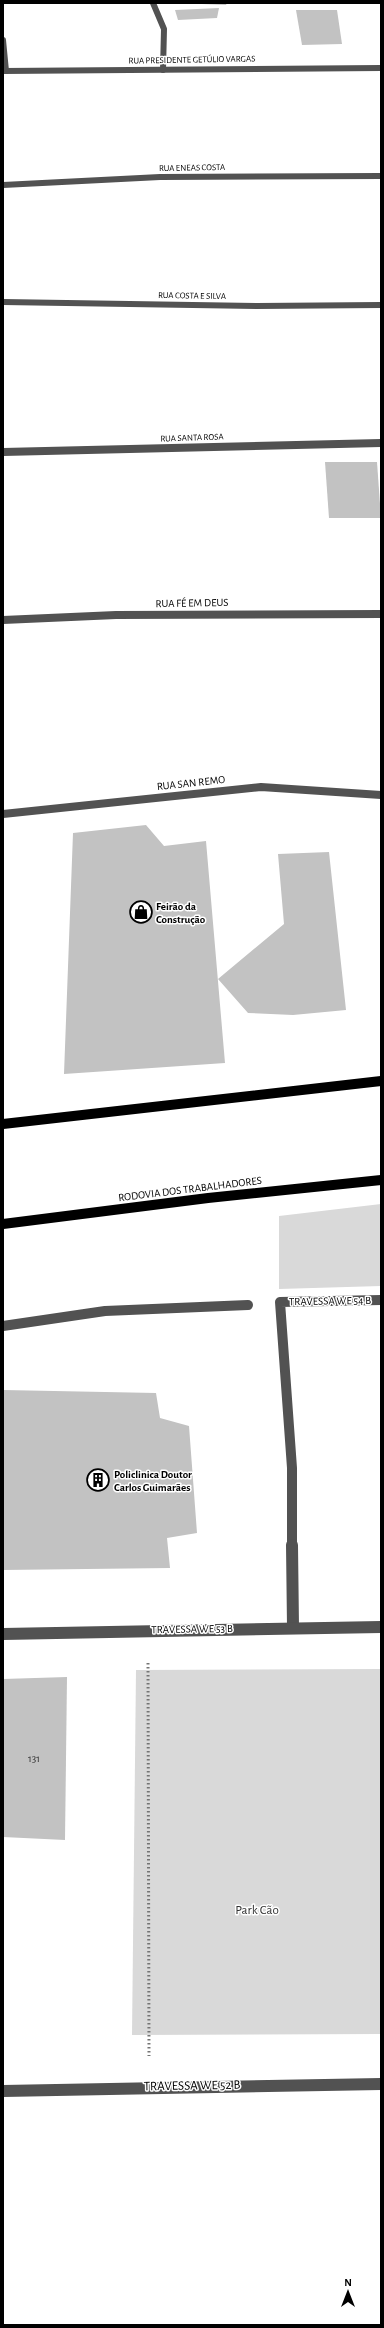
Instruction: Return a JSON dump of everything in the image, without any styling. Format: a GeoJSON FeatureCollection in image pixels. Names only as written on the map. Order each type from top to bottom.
{"type":"FeatureCollection","features":[{"type":"Feature","properties":{"kind":"main road"},"geometry":{"type":"LineString","coordinates":[[3,1124],[381,1081]]}},
{"type":"Feature","properties":{"kind":"main road","name":"RODOVIA DOS TRABALHADORES"},"geometry":{"type":"LineString","coordinates":[[3,1224],[208,1198],[381,1180]]}},
{"type":"Feature","properties":{"kind":"street"},"geometry":{"type":"LineString","coordinates":[[153,3],[164,29],[163,70]]}},
{"type":"Feature","properties":{"kind":"street"},"geometry":{"type":"LineString","coordinates":[[3,40],[4,71]]}},
{"type":"Feature","properties":{"kind":"street","name":"RUA PRESIDENTE GETÚLIO VARGAS"},"geometry":{"type":"LineString","coordinates":[[4,71],[381,68]]}},
{"type":"Feature","properties":{"kind":"street","name":"RUA ENEAS COSTA"},"geometry":{"type":"LineString","coordinates":[[3,185],[160,177],[381,176]]}},
{"type":"Feature","properties":{"kind":"street","name":"RUA COSTA E SILVA"},"geometry":{"type":"LineString","coordinates":[[3,302],[257,306],[381,305]]}},
{"type":"Feature","properties":{"kind":"street","name":"RUA SANTA ROSA"},"geometry":{"type":"LineString","coordinates":[[3,452],[381,443]]}},
{"type":"Feature","properties":{"kind":"street","name":"RUA FÉ EM DEUS"},"geometry":{"type":"LineString","coordinates":[[3,620],[116,615],[381,614]]}},
{"type":"Feature","properties":{"kind":"street","name":"RUA SAN REMO"},"geometry":{"type":"LineString","coordinates":[[3,814],[261,788],[381,795]]}},
{"type":"Feature","properties":{"kind":"street","name":"TRAVESSA WE 54 B"},"geometry":{"type":"LineString","coordinates":[[293,1627],[292,1468],[280,1302],[381,1300]]}},
{"type":"Feature","properties":{"kind":"street"},"geometry":{"type":"LineString","coordinates":[[3,1326],[105,1311],[248,1305]]}},
{"type":"Feature","properties":{"kind":"street","name":"TRAVESSA WE 53 B"},"geometry":{"type":"LineString","coordinates":[[3,1634],[293,1627],[381,1627]]}},
{"type":"Feature","properties":{"kind":"street","name":"TRAVESSA WE 52 B"},"geometry":{"type":"LineString","coordinates":[[3,2091],[150,2087],[381,2084]]}},
{"type":"Feature","properties":{"kind":"path"},"geometry":{"type":"LineString","coordinates":[[147,1630],[150,2087]]}},
{"type":"Feature","properties":{"kind":"green space"},"geometry":{"type":"Polygon","coordinates":[[[381,1204],[381,1286],[279,1289],[279,1216],[381,1204]]]}},
{"type":"Feature","properties":{"kind":"green space","name":"Park Cão"},"geometry":{"type":"Polygon","coordinates":[[[381,1669],[381,2034],[132,2035],[136,1670],[381,1669]]]}},
{"type":"Feature","properties":{"kind":"building"},"geometry":{"type":"Polygon","coordinates":[[[177,3],[227,3],[226,5],[177,3]]]}},
{"type":"Feature","properties":{"kind":"building"},"geometry":{"type":"Polygon","coordinates":[[[219,8],[217,18],[178,20],[175,10],[219,8]]]}},
{"type":"Feature","properties":{"kind":"building"},"geometry":{"type":"Polygon","coordinates":[[[296,10],[337,10],[342,44],[302,45],[296,10]]]}},
{"type":"Feature","properties":{"kind":"building"},"geometry":{"type":"Polygon","coordinates":[[[325,462],[377,462],[381,518],[329,518],[325,462]]]}},
{"type":"Feature","properties":{"kind":"building","name":"Feirão da Construção"},"geometry":{"type":"Polygon","coordinates":[[[146,825],[164,846],[206,841],[225,1063],[64,1074],[73,833],[146,825]]]}},
{"type":"Feature","properties":{"kind":"building"},"geometry":{"type":"Polygon","coordinates":[[[329,852],[346,1010],[293,1015],[248,1013],[218,979],[284,924],[278,854],[329,852]]]}},
{"type":"Feature","properties":{"kind":"building","name":"Policlinica Doutor Carlos Guimarães"},"geometry":{"type":"Polygon","coordinates":[[[3,1390],[156,1393],[160,1418],[189,1426],[197,1533],[167,1538],[170,1568],[3,1570],[3,1390]]]}},
{"type":"Feature","properties":{"kind":"building"},"geometry":{"type":"Polygon","coordinates":[[[67,1677],[65,1840],[3,1837],[3,1679],[67,1677]]]}},
{"type":"Feature","properties":{"kind":"place","name":"Feirão da Construção"},"geometry":{"type":"Point","coordinates":[141,912]}},
{"type":"Feature","properties":{"kind":"place","name":"Policlinica Doutor Carlos Guimarães"},"geometry":{"type":"Point","coordinates":[98,1480]}}]}
